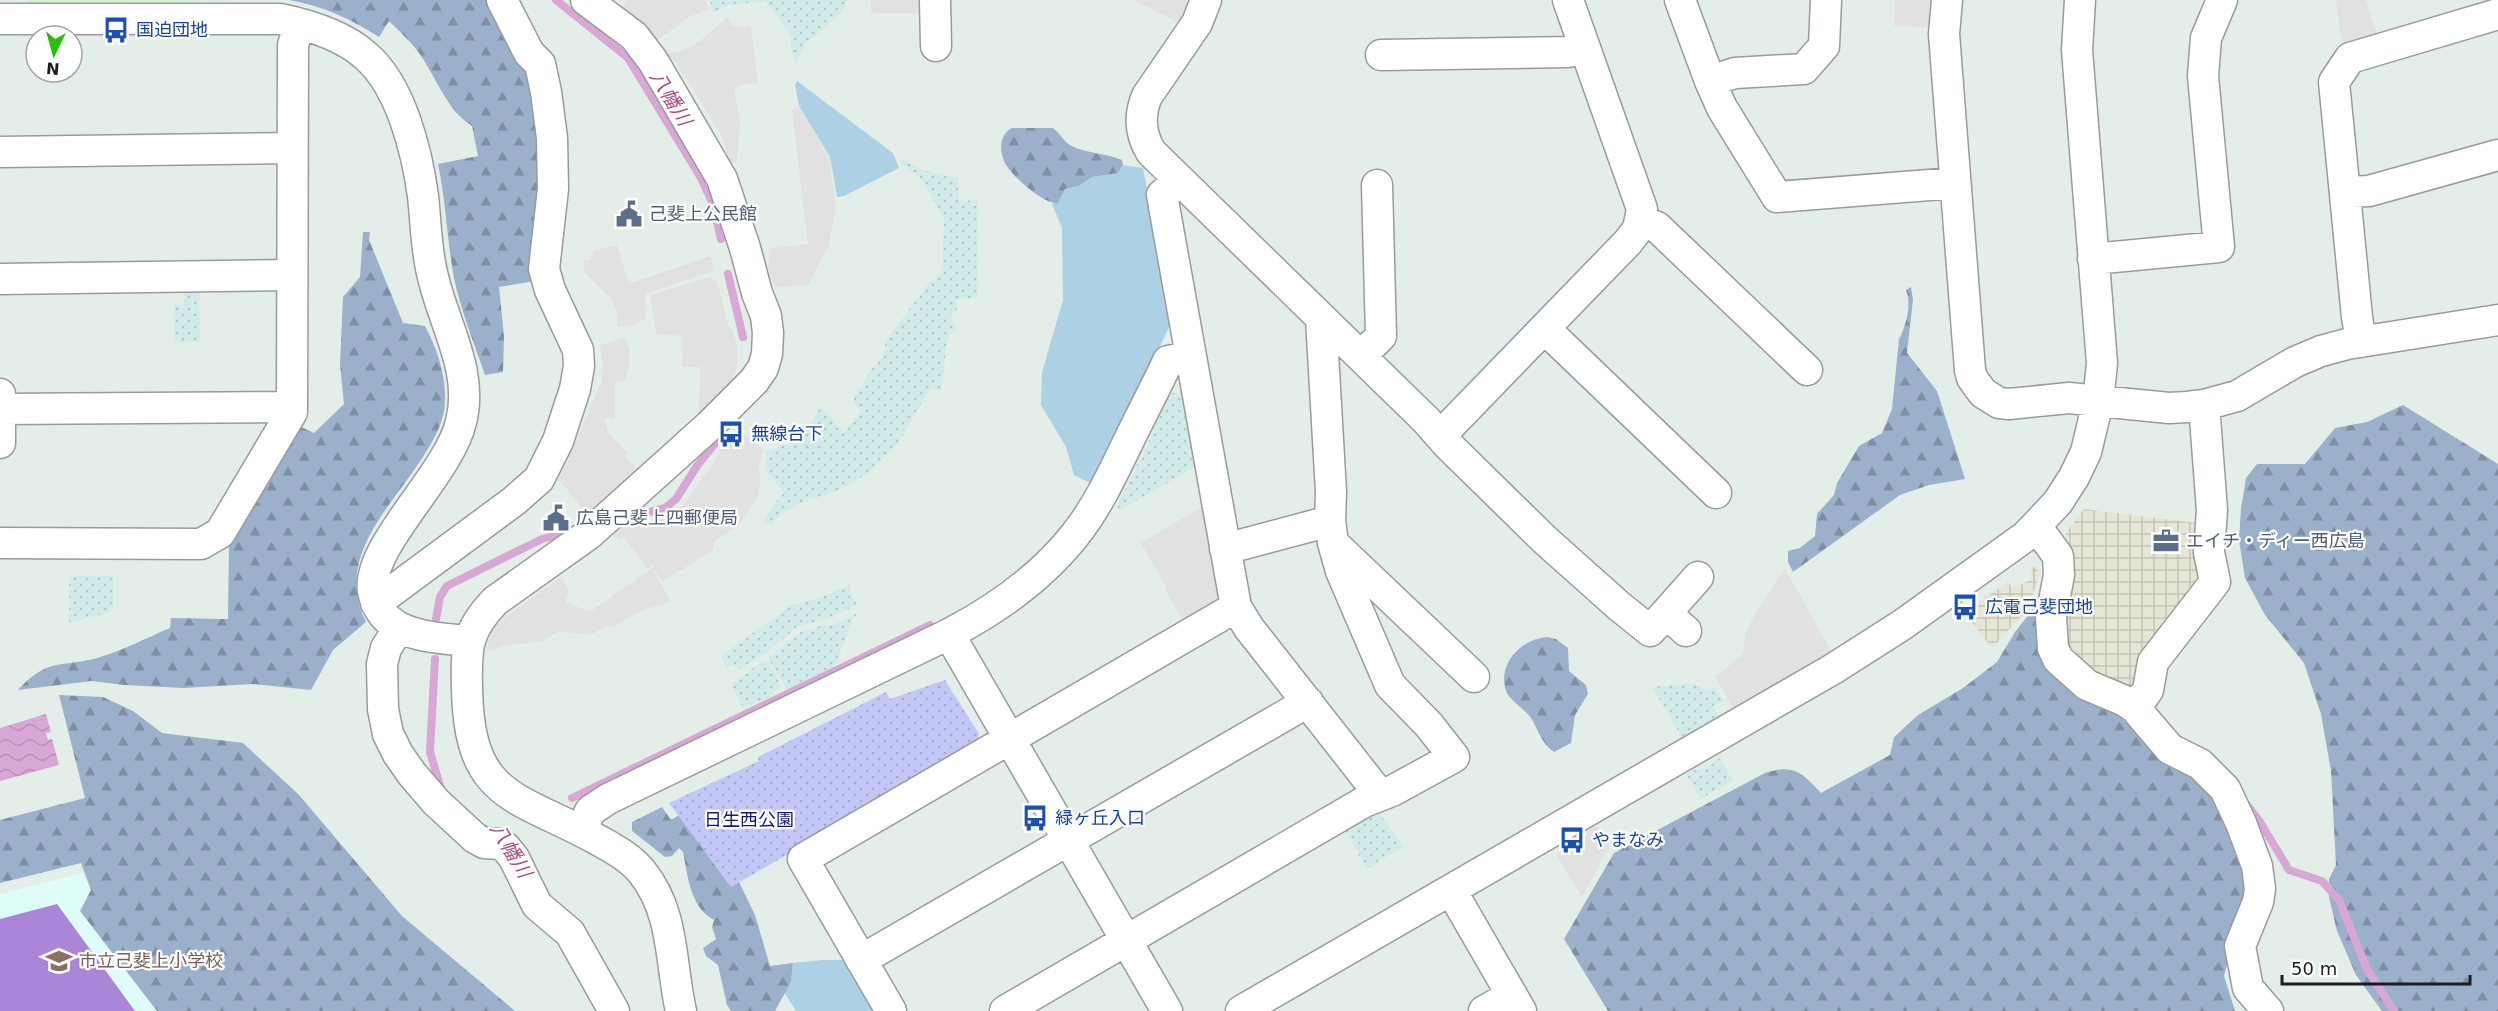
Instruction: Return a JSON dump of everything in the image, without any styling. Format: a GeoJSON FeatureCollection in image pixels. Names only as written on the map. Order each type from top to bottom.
{"type":"FeatureCollection","features":[{"type":"Feature","properties":{"kind":"street"},"geometry":{"type":"LineString","coordinates":[[376,603],[514,501],[539,478],[555,449],[575,389],[579,366],[578,350],[550,290],[544,269],[553,189],[552,138],[546,92],[540,64],[529,53],[502,0]]}},
{"type":"Feature","properties":{"kind":"street"},"geometry":{"type":"LineString","coordinates":[[586,0],[634,36],[653,62],[722,178],[766,316],[768,333],[763,368],[754,381],[709,426],[598,525],[495,601],[476,624],[468,641],[469,722],[475,748],[484,769],[492,781],[509,796],[582,830],[620,852],[641,870],[655,890],[670,935],[681,1011]]}},
{"type":"Feature","properties":{"kind":"street"},"geometry":{"type":"LineString","coordinates":[[935,0],[936,46]]}},
{"type":"Feature","properties":{"kind":"street"},"geometry":{"type":"LineString","coordinates":[[1206,0],[1197,23],[1147,96],[1142,114],[1145,143],[1150,152],[1361,356],[1545,540],[1650,631],[1677,622],[1698,577]]}},
{"type":"Feature","properties":{"kind":"street"},"geometry":{"type":"LineString","coordinates":[[1440,436],[1628,242],[1641,221],[1642,209],[1568,0]]}},
{"type":"Feature","properties":{"kind":"street"},"geometry":{"type":"LineString","coordinates":[[1680,0],[1710,81],[1746,149],[1777,197],[1955,183]]}},
{"type":"Feature","properties":{"kind":"street"},"geometry":{"type":"LineString","coordinates":[[1710,81],[1735,74],[1804,69],[1824,46],[1826,0]]}},
{"type":"Feature","properties":{"kind":"street"},"geometry":{"type":"LineString","coordinates":[[1947,0],[1944,34],[1970,370],[1977,386],[1991,399],[2009,404],[2069,398],[2169,408],[2204,405],[2237,396],[2295,362],[2320,351],[2361,342],[2498,320]]}},
{"type":"Feature","properties":{"kind":"street"},"geometry":{"type":"LineString","coordinates":[[1241,1011],[1833,669],[1902,625],[2020,541],[2058,502],[2080,464],[2093,429],[2102,363],[2077,50],[2079,0]]}},
{"type":"Feature","properties":{"kind":"street"},"geometry":{"type":"LineString","coordinates":[[2093,259],[2219,247],[2203,76],[2206,38],[2222,0]]}},
{"type":"Feature","properties":{"kind":"street"},"geometry":{"type":"LineString","coordinates":[[0,19],[262,9],[350,44],[379,70],[405,121],[416,158],[432,275],[455,343],[463,380],[464,406],[459,430],[443,464],[380,554],[373,577],[376,603],[387,620],[399,628],[425,636],[468,641]]}},
{"type":"Feature","properties":{"kind":"street"},"geometry":{"type":"LineString","coordinates":[[2361,342],[2334,82],[2350,58],[2498,14]]}},
{"type":"Feature","properties":{"kind":"street"},"geometry":{"type":"LineString","coordinates":[[0,543],[201,544],[220,533],[292,412],[292,45],[300,24]]}},
{"type":"Feature","properties":{"kind":"street"},"geometry":{"type":"LineString","coordinates":[[1381,56],[1568,52],[1584,47]]}},
{"type":"Feature","properties":{"kind":"street"},"geometry":{"type":"LineString","coordinates":[[0,152],[292,148]]}},
{"type":"Feature","properties":{"kind":"street"},"geometry":{"type":"LineString","coordinates":[[2345,192],[2369,191],[2498,155]]}},
{"type":"Feature","properties":{"kind":"street"},"geometry":{"type":"LineString","coordinates":[[1179,181],[1162,195],[1236,607],[1249,628],[1380,795]]}},
{"type":"Feature","properties":{"kind":"street"},"geometry":{"type":"LineString","coordinates":[[1361,356],[1381,336],[1377,185]]}},
{"type":"Feature","properties":{"kind":"street"},"geometry":{"type":"LineString","coordinates":[[1641,221],[1657,226],[1807,370]]}},
{"type":"Feature","properties":{"kind":"street"},"geometry":{"type":"LineString","coordinates":[[0,279],[292,275]]}},
{"type":"Feature","properties":{"kind":"street"},"geometry":{"type":"LineString","coordinates":[[1005,1011],[1364,802],[1454,756],[1429,725],[1390,685],[1341,571],[1331,532],[1322,318]]}},
{"type":"Feature","properties":{"kind":"street"},"geometry":{"type":"LineString","coordinates":[[1545,329],[1716,494]]}},
{"type":"Feature","properties":{"kind":"street"},"geometry":{"type":"LineString","coordinates":[[582,830],[590,811],[608,799],[949,634],[1009,598],[1042,570],[1088,518],[1111,477],[1168,361],[1190,357]]}},
{"type":"Feature","properties":{"kind":"street"},"geometry":{"type":"LineString","coordinates":[[0,394],[0,443]]}},
{"type":"Feature","properties":{"kind":"street"},"geometry":{"type":"LineString","coordinates":[[2135,708],[2148,690],[2152,662],[2215,582],[2209,552],[2212,510],[2204,405]]}},
{"type":"Feature","properties":{"kind":"street"},"geometry":{"type":"LineString","coordinates":[[0,409],[292,407]]}},
{"type":"Feature","properties":{"kind":"street"},"geometry":{"type":"LineString","coordinates":[[2036,526],[2058,556],[2059,575],[2051,617],[2053,648],[2058,659],[2088,686],[2125,701],[2135,708],[2170,749],[2200,764],[2218,781],[2241,823],[2258,866],[2260,889],[2258,902],[2240,946],[2248,988],[2268,1011]]}},
{"type":"Feature","properties":{"kind":"street"},"geometry":{"type":"LineString","coordinates":[[1225,549],[1331,532]]}},
{"type":"Feature","properties":{"kind":"street"},"geometry":{"type":"LineString","coordinates":[[1331,532],[1474,677]]}},
{"type":"Feature","properties":{"kind":"street"},"geometry":{"type":"LineString","coordinates":[[891,1011],[803,859],[1236,607]]}},
{"type":"Feature","properties":{"kind":"street"},"geometry":{"type":"LineString","coordinates":[[399,628],[387,648],[382,664],[383,709],[391,742],[407,768],[424,788],[488,842],[506,848],[514,858],[537,905],[570,933],[614,1011]]}},
{"type":"Feature","properties":{"kind":"street"},"geometry":{"type":"LineString","coordinates":[[949,634],[1167,1011]]}},
{"type":"Feature","properties":{"kind":"street"},"geometry":{"type":"LineString","coordinates":[[861,960],[1308,702]]}},
{"type":"Feature","properties":{"kind":"street"},"geometry":{"type":"LineString","coordinates":[[1451,890],[1517,1003],[1484,1011]]}},
{"type":"Feature","properties":{"kind":"shaded area"},"geometry":{"type":"Polygon","coordinates":[[[28,0],[240,0],[31,3],[28,0]]]}},
{"type":"Feature","properties":{"kind":"shaded area"},"geometry":{"type":"Polygon","coordinates":[[[628,0],[706,0],[709,10],[691,16],[656,41],[647,29],[622,7],[628,0]]]}},
{"type":"Feature","properties":{"kind":"shaded area"},"geometry":{"type":"Polygon","coordinates":[[[710,0],[848,0],[842,12],[805,45],[796,63],[791,48],[790,33],[765,1],[729,5],[713,13],[710,0]]]}},
{"type":"Feature","properties":{"kind":"shaded area"},"geometry":{"type":"Polygon","coordinates":[[[871,0],[927,0],[927,13],[875,13],[871,12],[871,0]]]}},
{"type":"Feature","properties":{"kind":"shaded area"},"geometry":{"type":"Polygon","coordinates":[[[1138,0],[1188,0],[1186,12],[1180,23],[1136,2],[1138,0]]]}},
{"type":"Feature","properties":{"kind":"shaded area"},"geometry":{"type":"Polygon","coordinates":[[[1895,0],[1934,0],[1933,28],[1894,26],[1895,0]]]}},
{"type":"Feature","properties":{"kind":"shaded area"},"geometry":{"type":"Polygon","coordinates":[[[2336,0],[2366,0],[2377,35],[2345,46],[2340,32],[2336,0]]]}},
{"type":"Feature","properties":{"kind":"shaded area"},"geometry":{"type":"Polygon","coordinates":[[[727,17],[734,27],[751,26],[758,83],[741,85],[734,90],[740,120],[737,162],[731,164],[721,135],[675,61],[664,54],[684,50],[700,41],[727,17]]]}},
{"type":"Feature","properties":{"kind":"shaded area"},"geometry":{"type":"Polygon","coordinates":[[[797,81],[893,153],[899,168],[844,196],[837,197],[830,157],[799,106],[795,85],[797,81]]]}},
{"type":"Feature","properties":{"kind":"shaded area"},"geometry":{"type":"Polygon","coordinates":[[[799,107],[829,158],[836,209],[828,247],[808,285],[775,287],[768,267],[771,248],[808,244],[792,110],[799,107]]]}},
{"type":"Feature","properties":{"kind":"shaded area"},"geometry":{"type":"Polygon","coordinates":[[[903,160],[922,170],[958,178],[959,201],[978,200],[978,298],[957,299],[957,311],[950,315],[956,328],[949,335],[946,346],[943,383],[940,390],[930,389],[898,443],[869,472],[852,483],[835,492],[802,502],[782,514],[771,525],[763,520],[784,492],[766,471],[766,452],[788,444],[797,437],[812,422],[821,406],[844,433],[860,411],[854,403],[854,396],[885,353],[888,338],[931,280],[942,273],[944,220],[921,178],[901,163],[903,160]]]}},
{"type":"Feature","properties":{"kind":"shaded area"},"geometry":{"type":"Polygon","coordinates":[[[1123,165],[1143,168],[1170,315],[1169,327],[1094,485],[1074,475],[1066,447],[1041,405],[1042,372],[1063,300],[1062,228],[1052,204],[1058,202],[1065,189],[1079,186],[1092,177],[1118,173],[1123,165]]]}},
{"type":"Feature","properties":{"kind":"shaded area"},"geometry":{"type":"Polygon","coordinates":[[[617,245],[629,284],[710,256],[714,271],[645,294],[646,319],[628,327],[618,327],[616,309],[612,300],[585,273],[583,260],[590,260],[594,250],[617,245]]]}},
{"type":"Feature","properties":{"kind":"shaded area"},"geometry":{"type":"Polygon","coordinates":[[[710,277],[717,281],[729,328],[733,331],[737,347],[737,366],[729,388],[699,416],[700,367],[682,367],[683,336],[656,334],[650,295],[710,277]]]}},
{"type":"Feature","properties":{"kind":"shaded area"},"geometry":{"type":"Polygon","coordinates":[[[184,286],[199,286],[200,342],[174,342],[174,305],[184,305],[184,286]]]}},
{"type":"Feature","properties":{"kind":"shaded area"},"geometry":{"type":"Polygon","coordinates":[[[625,337],[630,350],[628,370],[625,380],[615,382],[615,419],[605,418],[605,421],[608,433],[628,453],[625,456],[639,471],[590,517],[558,479],[564,470],[602,380],[603,364],[600,345],[625,337]]]}},
{"type":"Feature","properties":{"kind":"shaded area"},"geometry":{"type":"Polygon","coordinates":[[[1177,393],[1183,398],[1197,466],[1120,510],[1117,506],[1149,441],[1166,395],[1177,393]]]}},
{"type":"Feature","properties":{"kind":"shaded area"},"geometry":{"type":"Polygon","coordinates":[[[736,429],[764,450],[759,464],[758,496],[741,522],[714,542],[713,550],[662,582],[652,566],[647,569],[624,537],[620,540],[608,532],[619,523],[622,527],[655,521],[668,517],[679,509],[736,429]]]}},
{"type":"Feature","properties":{"kind":"shaded area"},"geometry":{"type":"Polygon","coordinates":[[[1205,505],[1220,593],[1214,606],[1184,622],[1141,543],[1205,505]]]}},
{"type":"Feature","properties":{"kind":"shaded area","name":"エイチ・ディー西広島"},"geometry":{"type":"Polygon","coordinates":[[[2084,509],[2198,523],[2199,582],[2137,682],[2129,687],[2099,676],[2067,653],[2061,623],[2073,577],[2074,563],[2066,533],[2084,509]]]}},
{"type":"Feature","properties":{"kind":"shaded area"},"geometry":{"type":"Polygon","coordinates":[[[2032,565],[2041,573],[2025,612],[1992,648],[1964,612],[2008,582],[2012,588],[2031,580],[2032,565]]]}},
{"type":"Feature","properties":{"kind":"shaded area"},"geometry":{"type":"Polygon","coordinates":[[[652,568],[671,602],[643,610],[611,628],[606,626],[591,635],[558,631],[544,641],[501,646],[492,651],[486,651],[492,631],[503,619],[561,577],[569,590],[566,602],[590,612],[652,568]]]}},
{"type":"Feature","properties":{"kind":"shaded area"},"geometry":{"type":"Polygon","coordinates":[[[1785,568],[1832,653],[1735,711],[1715,677],[1743,654],[1745,634],[1785,568]]]}},
{"type":"Feature","properties":{"kind":"shaded area"},"geometry":{"type":"Polygon","coordinates":[[[69,576],[113,576],[113,611],[69,623],[69,576]]]}},
{"type":"Feature","properties":{"kind":"shaded area"},"geometry":{"type":"Polygon","coordinates":[[[849,585],[857,605],[824,620],[798,626],[766,653],[738,670],[734,664],[727,668],[721,656],[792,605],[825,596],[849,585]]]}},
{"type":"Feature","properties":{"kind":"shaded area"},"geometry":{"type":"Polygon","coordinates":[[[859,612],[853,618],[834,669],[825,671],[787,690],[768,658],[801,632],[824,625],[833,625],[859,612]]]}},
{"type":"Feature","properties":{"kind":"shaded area"},"geometry":{"type":"Polygon","coordinates":[[[764,661],[768,661],[781,685],[770,697],[743,708],[731,684],[764,661]]]}},
{"type":"Feature","properties":{"kind":"shaded area"},"geometry":{"type":"Polygon","coordinates":[[[1694,683],[1706,690],[1715,688],[1723,701],[1713,706],[1719,717],[1682,737],[1652,687],[1694,683]]]}},
{"type":"Feature","properties":{"kind":"shaded area"},"geometry":{"type":"Polygon","coordinates":[[[1719,758],[1733,780],[1701,799],[1686,774],[1694,769],[1696,771],[1706,767],[1719,758]]]}},
{"type":"Feature","properties":{"kind":"shaded area"},"geometry":{"type":"Polygon","coordinates":[[[1377,811],[1404,846],[1367,869],[1345,831],[1377,811]]]}},
{"type":"Feature","properties":{"kind":"shaded area"},"geometry":{"type":"Polygon","coordinates":[[[1597,825],[1610,845],[1582,897],[1556,854],[1588,835],[1587,831],[1597,825]]]}},
{"type":"Feature","properties":{"kind":"shaded area","name":"市立己斐上小学校"},"geometry":{"type":"Polygon","coordinates":[[[82,873],[91,890],[81,911],[157,1011],[0,1011],[0,894],[82,873]]]}},
{"type":"Feature","properties":{"kind":"shaded area","name":"市立己斐上小学校"},"geometry":{"type":"Polygon","coordinates":[[[57,904],[135,1011],[0,1011],[0,919],[57,904]]]}},
{"type":"Feature","properties":{"kind":"shaded area"},"geometry":{"type":"Polygon","coordinates":[[[850,960],[879,1011],[796,1011],[784,992],[791,982],[793,963],[850,960]]]}},
{"type":"Feature","properties":{"kind":"green space"},"geometry":{"type":"Polygon","coordinates":[[[289,0],[494,0],[534,82],[543,201],[535,281],[499,287],[504,336],[503,372],[485,375],[464,315],[454,278],[438,164],[478,156],[472,126],[447,100],[416,49],[389,21],[379,37],[336,14],[289,0]]]}},
{"type":"Feature","properties":{"kind":"green space"},"geometry":{"type":"Polygon","coordinates":[[[1012,128],[1053,128],[1070,145],[1122,160],[1123,165],[1118,173],[1092,177],[1079,186],[1065,189],[1058,203],[1052,203],[1028,188],[1012,173],[1004,161],[1001,152],[1002,142],[1005,134],[1012,128]]]}},
{"type":"Feature","properties":{"kind":"green space"},"geometry":{"type":"Polygon","coordinates":[[[363,232],[370,232],[369,240],[403,323],[425,326],[437,353],[445,391],[442,421],[433,440],[384,511],[362,553],[357,575],[358,598],[366,622],[333,650],[311,690],[253,684],[184,688],[92,681],[18,690],[38,672],[47,668],[97,658],[170,628],[171,618],[228,619],[229,542],[297,425],[314,433],[344,404],[340,364],[343,297],[360,277],[363,232]]]}},
{"type":"Feature","properties":{"kind":"green space"},"geometry":{"type":"Polygon","coordinates":[[[1911,287],[1913,300],[1907,353],[1937,391],[1965,479],[1929,485],[1900,495],[1793,572],[1788,562],[1788,551],[1800,548],[1815,536],[1817,514],[1834,495],[1837,483],[1859,446],[1882,433],[1892,409],[1899,339],[1908,308],[1906,290],[1911,287]]]}},
{"type":"Feature","properties":{"kind":"green space"},"geometry":{"type":"Polygon","coordinates":[[[2403,405],[2498,464],[2498,1011],[2382,1011],[2356,975],[2337,931],[2329,897],[2329,879],[2336,865],[2331,771],[2321,714],[2304,663],[2265,615],[2245,578],[2239,540],[2246,478],[2257,464],[2305,464],[2335,428],[2367,422],[2403,405]]]}},
{"type":"Feature","properties":{"kind":"green space"},"geometry":{"type":"Polygon","coordinates":[[[2037,604],[2037,646],[2045,665],[2086,699],[2118,716],[2203,781],[2224,813],[2250,878],[2224,976],[2235,1011],[1608,1011],[1564,939],[1614,853],[1765,773],[1783,769],[1796,772],[1821,793],[1890,755],[1894,737],[1918,715],[1963,688],[1997,662],[2015,632],[2037,604]]]}},
{"type":"Feature","properties":{"kind":"green space"},"geometry":{"type":"Polygon","coordinates":[[[1547,637],[1556,639],[1568,648],[1569,671],[1586,685],[1588,694],[1575,715],[1571,743],[1554,752],[1543,741],[1528,715],[1508,695],[1504,681],[1505,671],[1513,655],[1528,642],[1547,637]]]}},
{"type":"Feature","properties":{"kind":"green space","name":"日生西公園"},"geometry":{"type":"Polygon","coordinates":[[[945,680],[979,734],[976,746],[731,887],[669,803],[759,761],[758,757],[886,692],[890,699],[945,680]]]}},
{"type":"Feature","properties":{"kind":"green space"},"geometry":{"type":"Polygon","coordinates":[[[59,695],[103,697],[133,711],[162,733],[243,743],[299,795],[402,916],[515,1011],[157,1011],[80,911],[91,890],[81,863],[0,883],[0,820],[85,798],[59,695]]]}},
{"type":"Feature","properties":{"kind":"green space"},"geometry":{"type":"Polygon","coordinates":[[[662,807],[671,820],[679,815],[731,887],[739,882],[755,915],[770,966],[793,963],[791,982],[775,1011],[731,1011],[727,1005],[718,965],[706,956],[703,948],[716,939],[712,927],[714,920],[700,907],[691,891],[683,852],[679,848],[672,856],[665,857],[632,831],[632,822],[662,807]]]}},
{"type":"Feature","properties":{"kind":"water"},"geometry":{"type":"Polygon","coordinates":[[[46,714],[51,732],[46,733],[48,740],[52,739],[59,765],[0,781],[0,728],[46,714]]]}},
{"type":"Feature","properties":{"kind":"waterway","name":"八幡川"},"geometry":{"type":"LineString","coordinates":[[556,0],[628,58],[701,178],[713,204],[721,239]]}},
{"type":"Feature","properties":{"kind":"waterway","name":"八幡川"},"geometry":{"type":"LineString","coordinates":[[728,274],[743,337]]}},
{"type":"Feature","properties":{"kind":"waterway","name":"八幡川"},"geometry":{"type":"LineString","coordinates":[[621,519],[665,508],[676,499],[697,466],[721,436]]}},
{"type":"Feature","properties":{"kind":"waterway","name":"八幡川"},"geometry":{"type":"LineString","coordinates":[[436,619],[440,597],[447,586],[542,539],[575,530]]}},
{"type":"Feature","properties":{"kind":"waterway"},"geometry":{"type":"LineString","coordinates":[[572,798],[930,625]]}},
{"type":"Feature","properties":{"kind":"waterway","name":"八幡川"},"geometry":{"type":"LineString","coordinates":[[435,659],[430,752],[441,789]]}},
{"type":"Feature","properties":{"kind":"waterway"},"geometry":{"type":"LineString","coordinates":[[2247,805],[2289,870],[2322,881],[2339,900],[2367,969],[2394,1011]]}},
{"type":"Feature","properties":{"kind":"place","name":"国迫団地"},"geometry":{"type":"Point","coordinates":[116,30]}},
{"type":"Feature","properties":{"kind":"place","name":"己斐上公民館"},"geometry":{"type":"Point","coordinates":[629,214]}},
{"type":"Feature","properties":{"kind":"place","name":"無線台下"},"geometry":{"type":"Point","coordinates":[731,434]}},
{"type":"Feature","properties":{"kind":"place","name":"広島己斐上四郵便局"},"geometry":{"type":"Point","coordinates":[556,518]}},
{"type":"Feature","properties":{"kind":"place","name":"エイチ・ディー西広島"},"geometry":{"type":"Point","coordinates":[2166,541]}},
{"type":"Feature","properties":{"kind":"place","name":"広電己斐団地"},"geometry":{"type":"Point","coordinates":[1965,607]}},
{"type":"Feature","properties":{"kind":"place","name":"緑ヶ丘入口"},"geometry":{"type":"Point","coordinates":[1035,818]}},
{"type":"Feature","properties":{"kind":"place","name":"やまなみ"},"geometry":{"type":"Point","coordinates":[1572,840]}},
{"type":"Feature","properties":{"kind":"place","name":"市立己斐上小学校"},"geometry":{"type":"Point","coordinates":[59,961]}}]}
